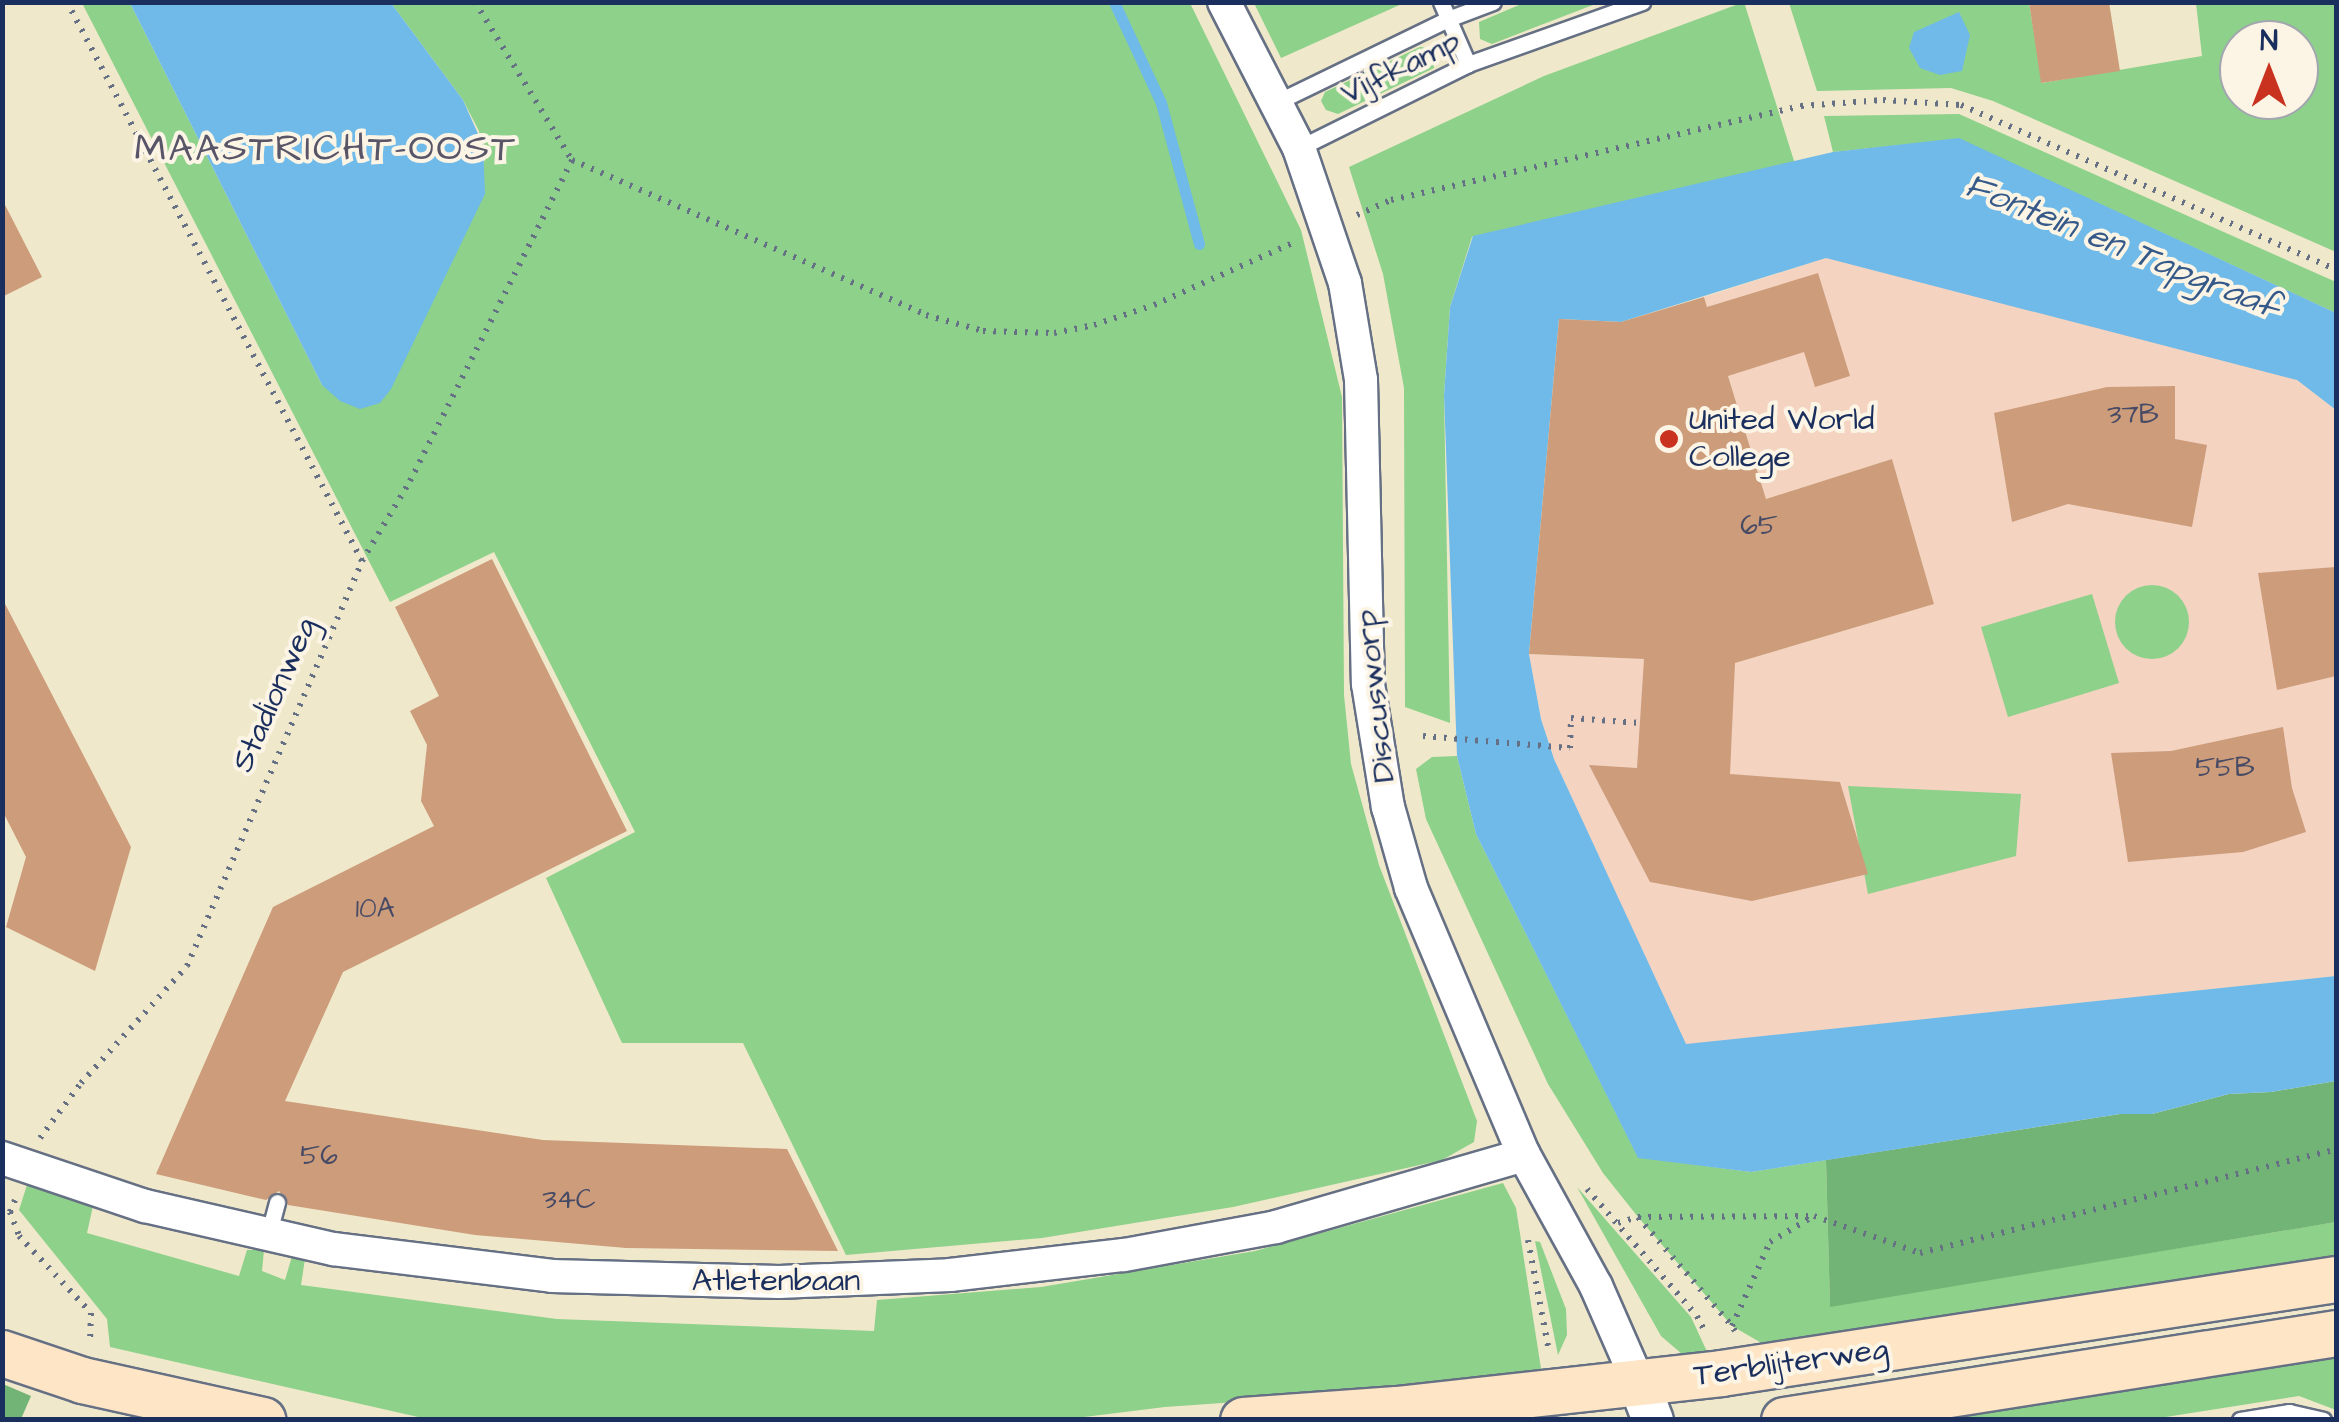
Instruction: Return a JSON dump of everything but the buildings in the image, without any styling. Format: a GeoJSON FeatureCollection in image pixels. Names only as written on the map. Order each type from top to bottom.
{"type":"FeatureCollection","features":[{"type":"Feature","properties":{"kind":"main road","name":"Terblijterweg"},"geometry":{"type":"LineString","coordinates":[[1243,1420],[1560,1393],[1646,1401],[1737,1371],[2336,1279]]}},
{"type":"Feature","properties":{"kind":"main road","name":"Terblijterweg"},"geometry":{"type":"LineString","coordinates":[[1784,1420],[2336,1333]]}},
{"type":"Feature","properties":{"kind":"main road"},"geometry":{"type":"LineString","coordinates":[[2,1353],[82,1380],[263,1420]]}},
{"type":"Feature","properties":{"kind":"street","name":"Discusworp"},"geometry":{"type":"LineString","coordinates":[[1224,2],[1299,148],[1345,283],[1361,380],[1368,684],[1388,807],[1410,888],[1524,1155],[1596,1286],[1646,1401]]}},
{"type":"Feature","properties":{"kind":"street","name":"Atletenbaan"},"geometry":{"type":"LineString","coordinates":[[15,1162],[145,1206],[268,1236],[468,1268],[610,1280],[779,1282],[950,1275],[1124,1255],[1276,1226],[1524,1155]]}},
{"type":"Feature","properties":{"kind":"lane"},"geometry":{"type":"LineString","coordinates":[[1441,2],[1468,64]]}},
{"type":"Feature","properties":{"kind":"lane","name":"Vijfkamp"},"geometry":{"type":"LineString","coordinates":[[1277,102],[1448,19],[1493,2]]}},
{"type":"Feature","properties":{"kind":"lane","name":"Vijfkamp"},"geometry":{"type":"LineString","coordinates":[[1299,148],[1468,64],[1642,2]]}},
{"type":"Feature","properties":{"kind":"lane"},"geometry":{"type":"LineString","coordinates":[[268,1236],[277,1202]]}},
{"type":"Feature","properties":{"kind":"lane"},"geometry":{"type":"LineString","coordinates":[[2240,1420],[2289,1412],[2322,1420]]}},
{"type":"Feature","properties":{"kind":"path"},"geometry":{"type":"LineString","coordinates":[[67,2],[362,561]]}},
{"type":"Feature","properties":{"kind":"path"},"geometry":{"type":"LineString","coordinates":[[475,2],[572,160],[926,314],[983,331],[1054,333],[1094,325],[1154,305],[1391,200],[1801,106],[1884,100],[1961,105],[2336,270]]}},
{"type":"Feature","properties":{"kind":"path","name":"Stadionweg"},"geometry":{"type":"LineString","coordinates":[[82,1380],[92,1333],[90,1312],[20,1236],[10,1212],[15,1162],[186,966],[362,561],[410,482],[572,160]]}},
{"type":"Feature","properties":{"kind":"path"},"geometry":{"type":"LineString","coordinates":[[1423,736],[1570,748],[1572,718],[1640,723]]}},
{"type":"Feature","properties":{"kind":"path"},"geometry":{"type":"LineString","coordinates":[[1737,1371],[1697,1316],[1618,1223],[1638,1217],[1814,1216],[1920,1254],[2336,1149]]}},
{"type":"Feature","properties":{"kind":"path"},"geometry":{"type":"LineString","coordinates":[[1737,1371],[1732,1326],[1770,1242],[1814,1216]]}},
{"type":"Feature","properties":{"kind":"path"},"geometry":{"type":"LineString","coordinates":[[1638,1217],[1732,1326]]}},
{"type":"Feature","properties":{"kind":"path"},"geometry":{"type":"LineString","coordinates":[[1526,1230],[1560,1393]]}},
{"type":"Feature","properties":{"kind":"shaded area"},"geometry":{"type":"Polygon","coordinates":[[[1795,164],[2297,380],[2336,410],[2336,976],[1685,1045],[1554,759],[1541,719],[1529,654],[1735,663],[1934,604],[1892,459],[1766,499],[1704,297],[1826,258],[1795,164]]]}},
{"type":"Feature","properties":{"kind":"green space"},"geometry":{"type":"Polygon","coordinates":[[[1526,2],[1598,3],[1492,44],[1480,39],[1479,22],[1526,2]]]}},
{"type":"Feature","properties":{"kind":"green space"},"geometry":{"type":"Polygon","coordinates":[[[1744,2],[1795,164],[1472,237],[1450,307],[1444,395],[1450,723],[1405,707],[1404,388],[1383,274],[1349,167],[1544,76],[1744,2]]]}},
{"type":"Feature","properties":{"kind":"green space"},"geometry":{"type":"Polygon","coordinates":[[[82,3],[130,3],[322,385],[485,160],[479,131],[463,100],[391,3],[1190,3],[1301,230],[1342,397],[1344,695],[1351,764],[1379,865],[1477,1121],[1474,1142],[1442,1160],[1233,1207],[1042,1238],[846,1255],[743,1043],[622,1043],[546,878],[635,832],[494,552],[390,602],[82,3]]]}},
{"type":"Feature","properties":{"kind":"green space"},"geometry":{"type":"Polygon","coordinates":[[[1254,3],[1404,3],[1281,58],[1254,3]]]}},
{"type":"Feature","properties":{"kind":"green space"},"geometry":{"type":"Polygon","coordinates":[[[1789,3],[2029,3],[2042,83],[2202,56],[2196,3],[2336,3],[2336,252],[1993,101],[1951,88],[1817,91],[1789,3]]]}},
{"type":"Feature","properties":{"kind":"green space"},"geometry":{"type":"Polygon","coordinates":[[[1420,47],[1431,48],[1434,68],[1338,114],[1326,110],[1321,101],[1325,92],[1420,47]]]}},
{"type":"Feature","properties":{"kind":"green space"},"geometry":{"type":"Polygon","coordinates":[[[1959,114],[2336,282],[2336,313],[1959,139],[1833,152],[1824,116],[1959,114]]]}},
{"type":"Feature","properties":{"kind":"green space"},"geometry":{"type":"Polygon","coordinates":[[[2152,585],[2178,596],[2189,622],[2178,648],[2152,659],[2126,648],[2115,622],[2126,596],[2152,585]]]}},
{"type":"Feature","properties":{"kind":"green space"},"geometry":{"type":"Polygon","coordinates":[[[2092,594],[2119,683],[2008,717],[1981,627],[2092,594]]]}},
{"type":"Feature","properties":{"kind":"green space"},"geometry":{"type":"Polygon","coordinates":[[[1457,756],[1476,834],[1638,1157],[1751,1172],[1826,1160],[1830,1306],[2336,1222],[2336,1263],[1772,1349],[1732,1326],[1603,1173],[1548,1084],[1426,819],[1416,769],[1432,757],[1457,756]]]}},
{"type":"Feature","properties":{"kind":"green space"},"geometry":{"type":"Polygon","coordinates":[[[1848,786],[2021,794],[2016,856],[1868,894],[1848,786]]]}},
{"type":"Feature","properties":{"kind":"green space"},"geometry":{"type":"Polygon","coordinates":[[[2336,1081],[2336,1222],[1830,1307],[1826,1160],[2120,1114],[2152,1114],[2229,1094],[2271,1092],[2336,1081]]]}},
{"type":"Feature","properties":{"kind":"green space"},"geometry":{"type":"Polygon","coordinates":[[[1503,1183],[1516,1208],[1542,1375],[1482,1385],[1165,1407],[1060,1420],[427,1419],[110,1347],[107,1319],[19,1210],[27,1185],[93,1206],[87,1233],[239,1276],[247,1250],[264,1250],[262,1271],[285,1280],[293,1253],[305,1259],[301,1285],[557,1319],[874,1331],[877,1300],[1041,1287],[1255,1251],[1503,1183]]]}},
{"type":"Feature","properties":{"kind":"green space"},"geometry":{"type":"Polygon","coordinates":[[[1577,1187],[1691,1317],[1709,1356],[1682,1354],[1661,1336],[1577,1187]]]}},
{"type":"Feature","properties":{"kind":"green space"},"geometry":{"type":"Polygon","coordinates":[[[1535,1241],[1540,1242],[1566,1309],[1567,1335],[1558,1355],[1535,1241]]]}},
{"type":"Feature","properties":{"kind":"green space"},"geometry":{"type":"Polygon","coordinates":[[[2336,1349],[2336,1410],[2299,1396],[2153,1419],[1893,1420],[2336,1349]]]}},
{"type":"Feature","properties":{"kind":"green space"},"geometry":{"type":"Polygon","coordinates":[[[3,1384],[31,1396],[21,1419],[3,1419],[3,1384]]]}},
{"type":"Feature","properties":{"kind":"water"},"geometry":{"type":"Polygon","coordinates":[[[130,3],[391,3],[463,100],[483,145],[485,194],[391,389],[380,403],[360,409],[340,401],[322,385],[130,3]]]}},
{"type":"Feature","properties":{"kind":"water"},"geometry":{"type":"Polygon","coordinates":[[[1959,12],[1970,35],[1962,71],[1940,75],[1920,68],[1909,48],[1914,32],[1959,12]]]}},
{"type":"Feature","properties":{"kind":"water"},"geometry":{"type":"Polygon","coordinates":[[[1959,138],[2336,313],[2336,410],[2297,380],[1826,258],[1621,322],[1559,319],[1529,654],[1541,719],[1554,759],[1686,1044],[2336,976],[2336,1081],[2271,1092],[2229,1094],[2152,1114],[2120,1114],[1751,1172],[1638,1158],[1476,834],[1457,756],[1444,395],[1450,307],[1473,236],[1833,152],[1959,138]]]}},
{"type":"Feature","properties":{"kind":"waterway","name":"Fontein en Tapgraaf"},"geometry":{"type":"LineString","coordinates":[[1114,2],[1161,103],[1199,244]]}},
{"type":"Feature","properties":{"kind":"place","name":"United World College"},"geometry":{"type":"Point","coordinates":[1669,439]}},
{"type":"Feature","properties":{"kind":"district","name":"MAASTRICHT-OOST"},"geometry":{"type":"Point","coordinates":[326,150]}}]}
